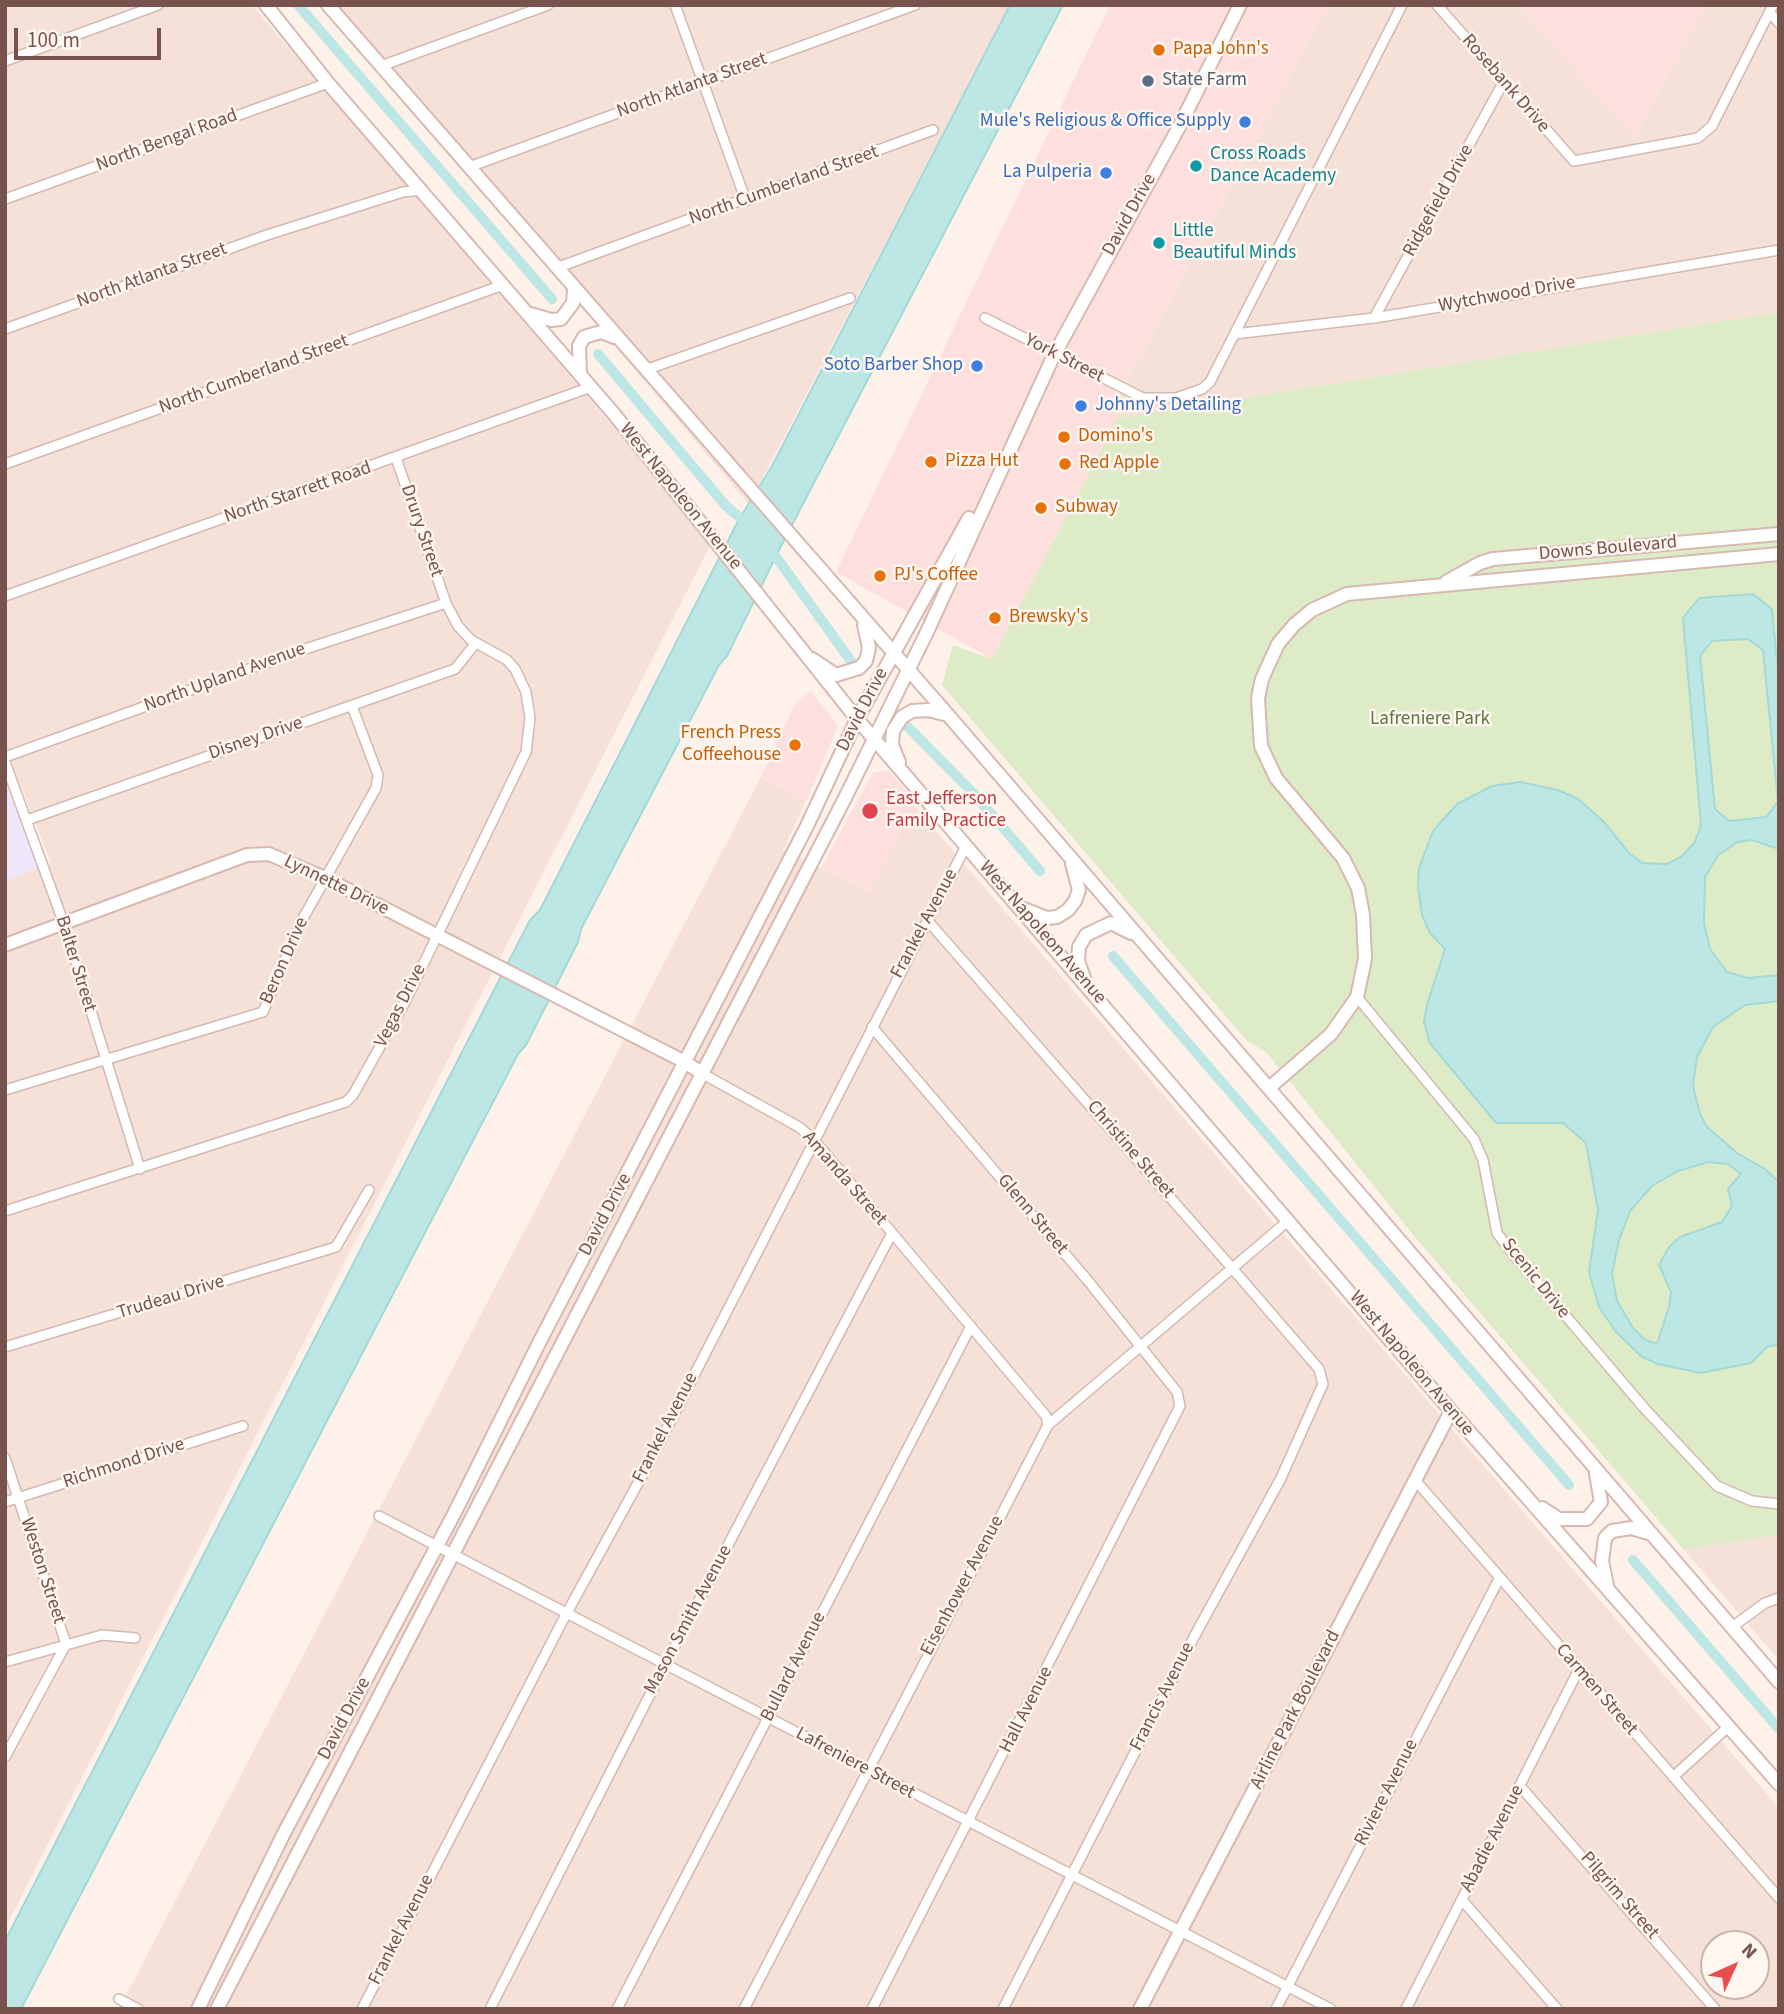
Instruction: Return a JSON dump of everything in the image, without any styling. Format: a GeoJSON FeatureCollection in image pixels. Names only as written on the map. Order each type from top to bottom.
{"type":"FeatureCollection","features":[{"type":"Feature","properties":{"kind":"main road","name":"West Napoleon Avenue"},"geometry":{"type":"LineString","coordinates":[[266,5],[328,83],[591,387],[712,535],[800,652],[873,738],[1609,1594],[1779,1784]]}},
{"type":"Feature","properties":{"kind":"main road"},"geometry":{"type":"LineString","coordinates":[[328,5],[892,655],[908,669],[948,715],[1779,1682]]}},
{"type":"Feature","properties":{"kind":"main road","name":"David Drive"},"geometry":{"type":"LineString","coordinates":[[218,2009],[844,800],[1054,355],[1179,127],[1241,5]]}},
{"type":"Feature","properties":{"kind":"main road"},"geometry":{"type":"LineString","coordinates":[[526,313],[551,320],[561,319],[568,315],[573,303],[574,289]]}},
{"type":"Feature","properties":{"kind":"main road"},"geometry":{"type":"LineString","coordinates":[[580,374],[579,346],[584,337],[601,332],[618,338]]}},
{"type":"Feature","properties":{"kind":"main road","name":"David Drive"},"geometry":{"type":"LineString","coordinates":[[198,2009],[283,1835],[436,1546],[806,828],[857,719],[1020,425]]}},
{"type":"Feature","properties":{"kind":"main road","name":"Downs Boulevard"},"geometry":{"type":"LineString","coordinates":[[1442,584],[1480,563],[1493,559],[1779,534]]}},
{"type":"Feature","properties":{"kind":"main road","name":"Downs Boulevard"},"geometry":{"type":"LineString","coordinates":[[1269,1088],[1331,1034],[1357,997],[1366,959],[1358,888],[1343,858],[1276,778],[1265,760],[1260,741],[1258,698],[1262,679],[1278,644],[1311,610],[1347,594],[1779,554]]}},
{"type":"Feature","properties":{"kind":"main road"},"geometry":{"type":"LineString","coordinates":[[800,652],[836,675],[849,674],[866,661],[869,648],[861,619]]}},
{"type":"Feature","properties":{"kind":"main road"},"geometry":{"type":"LineString","coordinates":[[902,770],[892,745],[893,731],[902,717],[912,711],[928,710],[948,715]]}},
{"type":"Feature","properties":{"kind":"main road","name":"Lynnette Drive"},"geometry":{"type":"LineString","coordinates":[[5,944],[247,855],[269,854],[325,878],[503,969]]}},
{"type":"Feature","properties":{"kind":"main road"},"geometry":{"type":"LineString","coordinates":[[1017,906],[1047,918],[1068,910],[1079,890],[1068,855]]}},
{"type":"Feature","properties":{"kind":"main road"},"geometry":{"type":"LineString","coordinates":[[1088,987],[1078,961],[1079,947],[1086,935],[1111,923],[1141,939]]}},
{"type":"Feature","properties":{"kind":"main road","name":"Amanda Street"},"geometry":{"type":"LineString","coordinates":[[503,969],[685,1062],[703,1074]]}},
{"type":"Feature","properties":{"kind":"main road"},"geometry":{"type":"LineString","coordinates":[[558,1307],[576,1317]]}},
{"type":"Feature","properties":{"kind":"main road","name":"Airline Park Boulevard"},"geometry":{"type":"LineString","coordinates":[[1140,2009],[1451,1411]]}},
{"type":"Feature","properties":{"kind":"main road"},"geometry":{"type":"LineString","coordinates":[[1529,1501],[1559,1519],[1587,1519],[1601,1502],[1601,1489],[1593,1466]]}},
{"type":"Feature","properties":{"kind":"main road"},"geometry":{"type":"LineString","coordinates":[[1609,1594],[1602,1561],[1605,1538],[1612,1531],[1631,1528],[1652,1534]]}},
{"type":"Feature","properties":{"kind":"street"},"geometry":{"type":"LineString","coordinates":[[5,61],[158,5]]}},
{"type":"Feature","properties":{"kind":"street"},"geometry":{"type":"LineString","coordinates":[[381,66],[548,5]]}},
{"type":"Feature","properties":{"kind":"street"},"geometry":{"type":"LineString","coordinates":[[675,5],[746,201]]}},
{"type":"Feature","properties":{"kind":"street","name":"North Atlanta Street"},"geometry":{"type":"LineString","coordinates":[[468,167],[915,5]]}},
{"type":"Feature","properties":{"kind":"street"},"geometry":{"type":"LineString","coordinates":[[1234,334],[1402,5]]}},
{"type":"Feature","properties":{"kind":"street","name":"Rosebank Drive"},"geometry":{"type":"LineString","coordinates":[[1437,5],[1574,161],[1698,138],[1712,126],[1771,9]]}},
{"type":"Feature","properties":{"kind":"street"},"geometry":{"type":"LineString","coordinates":[[1771,9],[1779,23]]}},
{"type":"Feature","properties":{"kind":"street","name":"North Bengal Road"},"geometry":{"type":"LineString","coordinates":[[5,199],[328,83]]}},
{"type":"Feature","properties":{"kind":"street","name":"Ridgefield Drive"},"geometry":{"type":"LineString","coordinates":[[1374,318],[1503,83]]}},
{"type":"Feature","properties":{"kind":"street","name":"North Cumberland Street"},"geometry":{"type":"LineString","coordinates":[[556,268],[746,201],[933,130]]}},
{"type":"Feature","properties":{"kind":"street","name":"North Atlanta Street"},"geometry":{"type":"LineString","coordinates":[[5,329],[267,235],[403,192],[421,190]]}},
{"type":"Feature","properties":{"kind":"street","name":"Wytchwood Drive"},"geometry":{"type":"LineString","coordinates":[[1234,334],[1374,318],[1779,250]]}},
{"type":"Feature","properties":{"kind":"street","name":"North Cumberland Street"},"geometry":{"type":"LineString","coordinates":[[5,464],[503,285]]}},
{"type":"Feature","properties":{"kind":"street"},"geometry":{"type":"LineString","coordinates":[[645,370],[850,298]]}},
{"type":"Feature","properties":{"kind":"street","name":"York Street"},"geometry":{"type":"LineString","coordinates":[[985,318],[1143,398],[1176,398],[1202,389],[1210,382],[1234,334]]}},
{"type":"Feature","properties":{"kind":"street","name":"North Starrett Road"},"geometry":{"type":"LineString","coordinates":[[5,596],[591,387]]}},
{"type":"Feature","properties":{"kind":"street","name":"Drury Street"},"geometry":{"type":"LineString","coordinates":[[396,458],[446,603]]}},
{"type":"Feature","properties":{"kind":"street","name":"Vegas Drive"},"geometry":{"type":"LineString","coordinates":[[5,1212],[346,1102],[399,1012],[526,752],[530,732],[529,706],[522,679],[506,660],[475,643],[458,626],[446,603]]}},
{"type":"Feature","properties":{"kind":"street","name":"North Upland Avenue"},"geometry":{"type":"LineString","coordinates":[[5,759],[296,652],[446,603]]}},
{"type":"Feature","properties":{"kind":"street","name":"Disney Drive"},"geometry":{"type":"LineString","coordinates":[[27,820],[455,669],[475,643]]}},
{"type":"Feature","properties":{"kind":"street","name":"Beron Drive"},"geometry":{"type":"LineString","coordinates":[[5,1090],[263,1012],[301,922],[376,788],[378,775],[352,706]]}},
{"type":"Feature","properties":{"kind":"street","name":"Balter Street"},"geometry":{"type":"LineString","coordinates":[[5,759],[64,924],[140,1169]]}},
{"type":"Feature","properties":{"kind":"street","name":"Frankel Avenue"},"geometry":{"type":"LineString","coordinates":[[362,2009],[566,1615],[649,1463],[966,846]]}},
{"type":"Feature","properties":{"kind":"street","name":"Christine Street"},"geometry":{"type":"LineString","coordinates":[[927,920],[1233,1268],[1319,1370],[1323,1385]]}},
{"type":"Feature","properties":{"kind":"street","name":"Scenic Drive"},"geometry":{"type":"LineString","coordinates":[[1357,997],[1474,1139],[1483,1160],[1497,1233],[1514,1255],[1645,1409],[1717,1486],[1752,1501],[1779,1504]]}},
{"type":"Feature","properties":{"kind":"street","name":"Glenn Street"},"geometry":{"type":"LineString","coordinates":[[872,1027],[1177,1392],[1179,1410]]}},
{"type":"Feature","properties":{"kind":"street","name":"Amanda Street"},"geometry":{"type":"LineString","coordinates":[[703,1074],[799,1127],[814,1140],[1046,1416],[1048,1425]]}},
{"type":"Feature","properties":{"kind":"street","name":"Trudeau Drive"},"geometry":{"type":"LineString","coordinates":[[5,1347],[337,1247],[369,1190]]}},
{"type":"Feature","properties":{"kind":"street","name":"Eisenhower Avenue"},"geometry":{"type":"LineString","coordinates":[[744,2009],[1048,1425],[1289,1220]]}},
{"type":"Feature","properties":{"kind":"street","name":"Mason Smith Avenue"},"geometry":{"type":"LineString","coordinates":[[490,2009],[664,1665],[892,1233]]}},
{"type":"Feature","properties":{"kind":"street","name":"Bullard Avenue"},"geometry":{"type":"LineString","coordinates":[[617,2009],[971,1326]]}},
{"type":"Feature","properties":{"kind":"street","name":"Francis Avenue"},"geometry":{"type":"LineString","coordinates":[[1003,2009],[1194,1637],[1281,1478],[1323,1385]]}},
{"type":"Feature","properties":{"kind":"street","name":"Hall Avenue"},"geometry":{"type":"LineString","coordinates":[[872,2009],[1179,1410]]}},
{"type":"Feature","properties":{"kind":"street","name":"Richmond Drive"},"geometry":{"type":"LineString","coordinates":[[5,1502],[243,1426]]}},
{"type":"Feature","properties":{"kind":"street","name":"Weston Street"},"geometry":{"type":"LineString","coordinates":[[5,1458],[66,1644]]}},
{"type":"Feature","properties":{"kind":"street","name":"Carmen Street"},"geometry":{"type":"LineString","coordinates":[[1415,1480],[1779,1898]]}},
{"type":"Feature","properties":{"kind":"street","name":"Lafreniere Street"},"geometry":{"type":"LineString","coordinates":[[379,1516],[969,1824],[1331,2009]]}},
{"type":"Feature","properties":{"kind":"street","name":"Riviere Avenue"},"geometry":{"type":"LineString","coordinates":[[1276,2009],[1499,1579]]}},
{"type":"Feature","properties":{"kind":"street"},"geometry":{"type":"LineString","coordinates":[[1732,1627],[1765,1603],[1779,1598]]}},
{"type":"Feature","properties":{"kind":"street"},"geometry":{"type":"LineString","coordinates":[[5,1662],[102,1635],[135,1638]]}},
{"type":"Feature","properties":{"kind":"street"},"geometry":{"type":"LineString","coordinates":[[5,1757],[66,1644]]}},
{"type":"Feature","properties":{"kind":"street","name":"Abadie Avenue"},"geometry":{"type":"LineString","coordinates":[[1406,2009],[1579,1669]]}},
{"type":"Feature","properties":{"kind":"street"},"geometry":{"type":"LineString","coordinates":[[1673,1777],[1728,1727]]}},
{"type":"Feature","properties":{"kind":"street","name":"Pilgrim Street"},"geometry":{"type":"LineString","coordinates":[[1520,1786],[1715,2009]]}},
{"type":"Feature","properties":{"kind":"street"},"geometry":{"type":"LineString","coordinates":[[1462,1900],[1558,2009]]}},
{"type":"Feature","properties":{"kind":"street"},"geometry":{"type":"LineString","coordinates":[[120,1999],[138,2009]]}},
{"type":"Feature","properties":{"kind":"shaded area"},"geometry":{"type":"Polygon","coordinates":[[[5,5],[252,5],[712,542],[5,1928],[5,881],[51,863],[5,746],[5,5]]]}},
{"type":"Feature","properties":{"kind":"shaded area"},"geometry":{"type":"Polygon","coordinates":[[[325,5],[1010,5],[749,504],[325,5]]]}},
{"type":"Feature","properties":{"kind":"shaded area"},"geometry":{"type":"Polygon","coordinates":[[[1110,5],[1328,5],[1110,412],[1118,418],[992,659],[836,572],[1110,5]]]}},
{"type":"Feature","properties":{"kind":"shaded area"},"geometry":{"type":"Polygon","coordinates":[[[1328,5],[1519,5],[1635,138],[1705,5],[1779,5],[1779,312],[1118,418],[1110,413],[1328,5]]]}},
{"type":"Feature","properties":{"kind":"shaded area"},"geometry":{"type":"Polygon","coordinates":[[[1519,5],[1705,5],[1635,138],[1519,5]]]}},
{"type":"Feature","properties":{"kind":"shaded area"},"geometry":{"type":"Polygon","coordinates":[[[811,691],[838,726],[806,801],[761,777],[795,704],[811,691]]]}},
{"type":"Feature","properties":{"kind":"shaded area"},"geometry":{"type":"Polygon","coordinates":[[[888,770],[915,801],[915,807],[870,892],[821,868],[873,773],[888,770]]]}},
{"type":"Feature","properties":{"kind":"shaded area"},"geometry":{"type":"Polygon","coordinates":[[[761,777],[806,801],[783,850],[869,892],[915,807],[1779,1808],[1779,2009],[119,2009],[761,777]]]}},
{"type":"Feature","properties":{"kind":"shaded area"},"geometry":{"type":"Polygon","coordinates":[[[5,781],[38,868],[5,881],[5,781]]]}},
{"type":"Feature","properties":{"kind":"shaded area"},"geometry":{"type":"Polygon","coordinates":[[[1779,1535],[1779,1660],[1684,1550],[1779,1535]]]}},
{"type":"Feature","properties":{"kind":"green space","name":"Lafreniere Park"},"geometry":{"type":"Polygon","coordinates":[[[1779,312],[1779,1535],[1684,1550],[1414,1236],[1267,1053],[1246,1040],[942,685],[953,645],[992,659],[1118,418],[1779,312]]]}},
{"type":"Feature","properties":{"kind":"water"},"geometry":{"type":"Polygon","coordinates":[[[1010,5],[1063,5],[781,546],[727,656],[719,665],[581,929],[578,942],[526,1045],[518,1054],[21,2009],[5,2009],[5,1941],[530,920],[540,910],[738,521],[772,466],[1010,5]]]}},
{"type":"Feature","properties":{"kind":"water"},"geometry":{"type":"Polygon","coordinates":[[[1753,594],[1772,609],[1779,682],[1779,849],[1752,840],[1738,842],[1718,855],[1705,877],[1704,923],[1710,949],[1727,972],[1748,978],[1779,975],[1779,1001],[1745,1005],[1713,1027],[1697,1057],[1693,1086],[1700,1114],[1707,1127],[1737,1153],[1765,1169],[1779,1182],[1779,1344],[1767,1347],[1751,1363],[1701,1373],[1658,1364],[1642,1357],[1616,1332],[1599,1307],[1589,1272],[1598,1210],[1586,1143],[1563,1123],[1496,1123],[1430,1043],[1424,1022],[1445,949],[1430,933],[1422,915],[1418,887],[1419,868],[1433,831],[1457,804],[1492,786],[1520,782],[1558,790],[1578,799],[1603,821],[1629,853],[1642,863],[1667,864],[1681,857],[1695,842],[1701,824],[1683,618],[1699,598],[1753,594]],[[1748,639],[1712,641],[1700,656],[1715,809],[1729,821],[1766,817],[1778,802],[1763,650],[1748,639]],[[1708,1162],[1678,1171],[1652,1186],[1630,1211],[1619,1240],[1612,1274],[1617,1301],[1633,1328],[1644,1339],[1657,1344],[1671,1292],[1659,1265],[1669,1247],[1680,1237],[1722,1222],[1732,1206],[1728,1189],[1741,1174],[1728,1164],[1708,1162]]]}},
{"type":"Feature","properties":{"kind":"waterway"},"geometry":{"type":"LineString","coordinates":[[298,5],[552,299]]}},
{"type":"Feature","properties":{"kind":"waterway"},"geometry":{"type":"LineString","coordinates":[[598,354],[726,506],[751,527]]}},
{"type":"Feature","properties":{"kind":"waterway"},"geometry":{"type":"LineString","coordinates":[[769,547],[853,664]]}},
{"type":"Feature","properties":{"kind":"waterway"},"geometry":{"type":"LineString","coordinates":[[906,725],[975,795],[1040,871]]}},
{"type":"Feature","properties":{"kind":"waterway"},"geometry":{"type":"LineString","coordinates":[[1113,956],[1569,1485]]}},
{"type":"Feature","properties":{"kind":"waterway"},"geometry":{"type":"LineString","coordinates":[[1633,1560],[1779,1729]]}},
{"type":"Feature","properties":{"kind":"place","name":"Papa John's"},"geometry":{"type":"Point","coordinates":[1159,50]}},
{"type":"Feature","properties":{"kind":"place","name":"State Farm"},"geometry":{"type":"Point","coordinates":[1148,81]}},
{"type":"Feature","properties":{"kind":"place","name":"Mule's Religious & Office Supply"},"geometry":{"type":"Point","coordinates":[1245,122]}},
{"type":"Feature","properties":{"kind":"place","name":"Cross Roads Dance Academy"},"geometry":{"type":"Point","coordinates":[1196,166]}},
{"type":"Feature","properties":{"kind":"place","name":"La Pulperia"},"geometry":{"type":"Point","coordinates":[1106,173]}},
{"type":"Feature","properties":{"kind":"place","name":"Little Beautiful Minds"},"geometry":{"type":"Point","coordinates":[1159,243]}},
{"type":"Feature","properties":{"kind":"place","name":"Soto Barber Shop"},"geometry":{"type":"Point","coordinates":[977,366]}},
{"type":"Feature","properties":{"kind":"place","name":"Johnny's Detailing"},"geometry":{"type":"Point","coordinates":[1081,406]}},
{"type":"Feature","properties":{"kind":"place","name":"Domino's"},"geometry":{"type":"Point","coordinates":[1064,437]}},
{"type":"Feature","properties":{"kind":"place","name":"Pizza Hut"},"geometry":{"type":"Point","coordinates":[931,462]}},
{"type":"Feature","properties":{"kind":"place","name":"Red Apple"},"geometry":{"type":"Point","coordinates":[1065,464]}},
{"type":"Feature","properties":{"kind":"place","name":"Subway"},"geometry":{"type":"Point","coordinates":[1041,508]}},
{"type":"Feature","properties":{"kind":"place","name":"PJ's Coffee"},"geometry":{"type":"Point","coordinates":[880,576]}},
{"type":"Feature","properties":{"kind":"place","name":"Brewsky's"},"geometry":{"type":"Point","coordinates":[995,618]}},
{"type":"Feature","properties":{"kind":"place","name":"French Press Coffeehouse"},"geometry":{"type":"Point","coordinates":[795,745]}},
{"type":"Feature","properties":{"kind":"place","name":"East Jefferson Family Practice"},"geometry":{"type":"Point","coordinates":[870,811]}}]}
